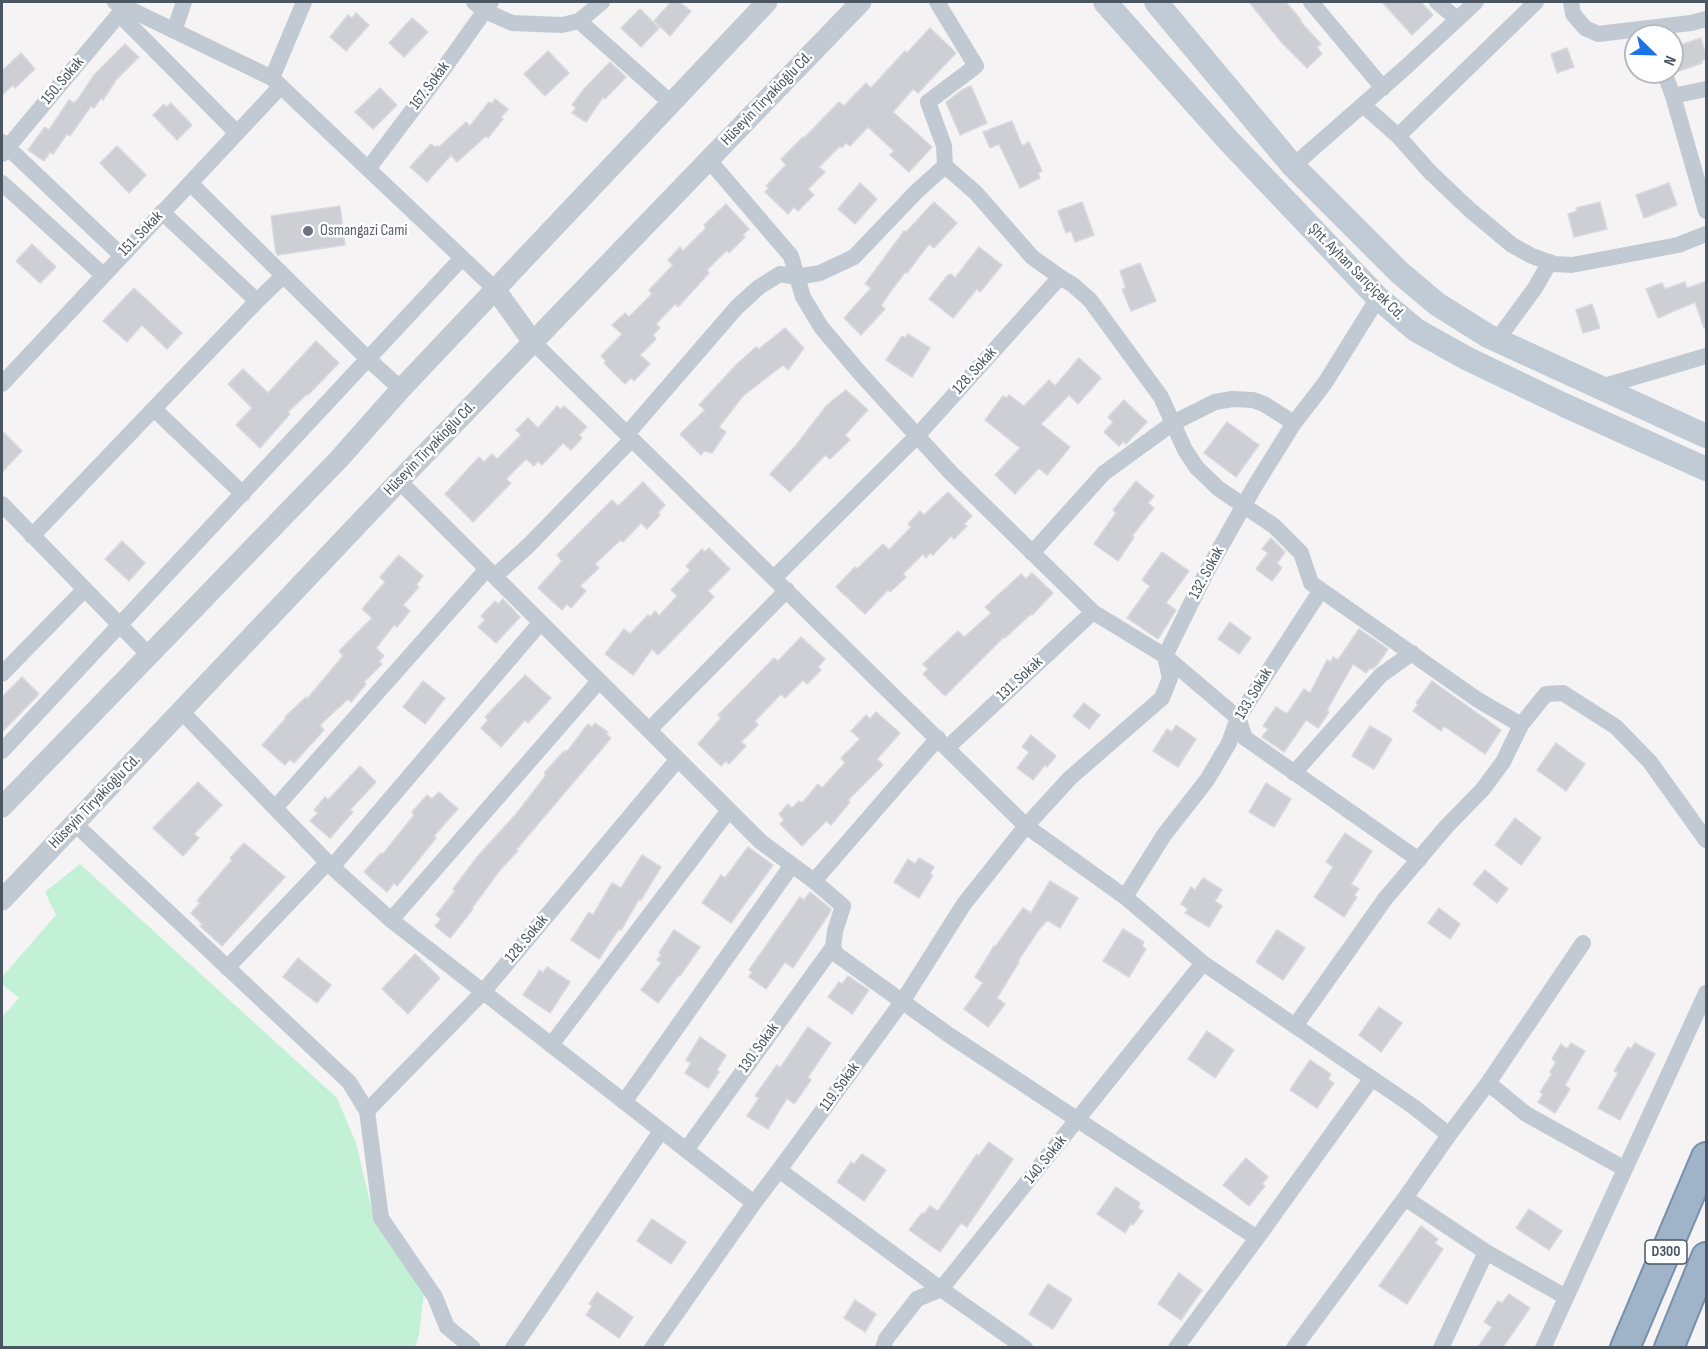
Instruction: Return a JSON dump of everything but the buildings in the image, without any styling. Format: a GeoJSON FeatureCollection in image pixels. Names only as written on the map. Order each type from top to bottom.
{"type":"FeatureCollection","features":[{"type":"Feature","properties":{"kind":"highway","name":"D300"},"geometry":{"type":"LineString","coordinates":[[1625,1347],[1707,1157]]}},
{"type":"Feature","properties":{"kind":"highway","name":"D300"},"geometry":{"type":"LineString","coordinates":[[1669,1347],[1707,1257]]}},
{"type":"Feature","properties":{"kind":"main road","name":"Şht. Ayhan Sarıçiçek Cd."},"geometry":{"type":"LineString","coordinates":[[1105,2],[1228,140],[1378,298],[1416,330],[1466,358],[1564,405],[1707,469]]}},
{"type":"Feature","properties":{"kind":"main road","name":"Şht. Ayhan Sarıçiçek Cd."},"geometry":{"type":"LineString","coordinates":[[1156,2],[1293,166],[1399,272],[1437,304],[1497,340],[1707,436]]}},
{"type":"Feature","properties":{"kind":"street"},"geometry":{"type":"LineString","coordinates":[[174,31],[184,2]]}},
{"type":"Feature","properties":{"kind":"street"},"geometry":{"type":"LineString","coordinates":[[277,82],[304,2]]}},
{"type":"Feature","properties":{"kind":"street"},"geometry":{"type":"LineString","coordinates":[[483,5],[512,23],[562,25],[579,21],[602,2]]}},
{"type":"Feature","properties":{"kind":"street"},"geometry":{"type":"LineString","coordinates":[[2,807],[339,459],[401,389],[767,2]]}},
{"type":"Feature","properties":{"kind":"street","name":"Hüseyin Tiryakioğlu Cd."},"geometry":{"type":"LineString","coordinates":[[2,900],[399,481],[861,2]]}},
{"type":"Feature","properties":{"kind":"street"},"geometry":{"type":"LineString","coordinates":[[937,2],[976,66],[928,102],[944,146],[945,166],[976,193],[1032,257],[1090,300],[1161,396],[1185,450],[1197,468],[1219,489],[1274,526],[1301,553],[1311,583],[1478,700],[1521,725]]}},
{"type":"Feature","properties":{"kind":"street"},"geometry":{"type":"LineString","coordinates":[[1311,2],[1383,88]]}},
{"type":"Feature","properties":{"kind":"street"},"geometry":{"type":"LineString","coordinates":[[1437,2],[1457,19]]}},
{"type":"Feature","properties":{"kind":"street"},"geometry":{"type":"LineString","coordinates":[[1293,166],[1383,88],[1476,2]]}},
{"type":"Feature","properties":{"kind":"street"},"geometry":{"type":"LineString","coordinates":[[1398,136],[1536,2]]}},
{"type":"Feature","properties":{"kind":"street"},"geometry":{"type":"LineString","coordinates":[[1571,2],[1573,14],[1584,28],[1598,34],[1624,33]]}},
{"type":"Feature","properties":{"kind":"street","name":"167. Sokak"},"geometry":{"type":"LineString","coordinates":[[368,169],[442,71],[483,5]]}},
{"type":"Feature","properties":{"kind":"street"},"geometry":{"type":"LineString","coordinates":[[119,8],[174,31],[277,82],[495,289],[533,342],[1026,826],[1125,897],[1203,963],[1414,1107],[1449,1135]]}},
{"type":"Feature","properties":{"kind":"street"},"geometry":{"type":"LineString","coordinates":[[119,8],[237,133]]}},
{"type":"Feature","properties":{"kind":"street","name":"150. Sokak"},"geometry":{"type":"LineString","coordinates":[[3,148],[119,8]]}},
{"type":"Feature","properties":{"kind":"street"},"geometry":{"type":"LineString","coordinates":[[1684,25],[1707,19]]}},
{"type":"Feature","properties":{"kind":"street"},"geometry":{"type":"LineString","coordinates":[[579,21],[671,103]]}},
{"type":"Feature","properties":{"kind":"street","name":"151. Sokak"},"geometry":{"type":"LineString","coordinates":[[2,384],[237,133],[277,82]]}},
{"type":"Feature","properties":{"kind":"street"},"geometry":{"type":"LineString","coordinates":[[1668,84],[1707,211]]}},
{"type":"Feature","properties":{"kind":"street"},"geometry":{"type":"LineString","coordinates":[[1673,96],[1707,89]]}},
{"type":"Feature","properties":{"kind":"street"},"geometry":{"type":"LineString","coordinates":[[1363,105],[1398,136],[1430,172],[1478,217],[1512,245],[1532,256],[1550,262],[1572,265],[1678,244],[1707,234]]}},
{"type":"Feature","properties":{"kind":"street"},"geometry":{"type":"LineString","coordinates":[[3,148],[121,255]]}},
{"type":"Feature","properties":{"kind":"street"},"geometry":{"type":"LineString","coordinates":[[708,159],[791,256],[803,297],[821,327],[951,473],[1032,553],[1093,612],[1165,656],[1238,718],[1245,738],[1419,860]]}},
{"type":"Feature","properties":{"kind":"street"},"geometry":{"type":"LineString","coordinates":[[275,808],[491,573],[529,545],[630,437],[737,307],[759,287],[780,274],[797,277],[820,273],[854,257],[917,191],[945,166]]}},
{"type":"Feature","properties":{"kind":"street"},"geometry":{"type":"LineString","coordinates":[[2,183],[103,275]]}},
{"type":"Feature","properties":{"kind":"street"},"geometry":{"type":"LineString","coordinates":[[190,183],[401,389]]}},
{"type":"Feature","properties":{"kind":"street"},"geometry":{"type":"LineString","coordinates":[[162,212],[257,301]]}},
{"type":"Feature","properties":{"kind":"street"},"geometry":{"type":"LineString","coordinates":[[2,750],[462,258]]}},
{"type":"Feature","properties":{"kind":"street"},"geometry":{"type":"LineString","coordinates":[[1497,340],[1535,288],[1550,262]]}},
{"type":"Feature","properties":{"kind":"street"},"geometry":{"type":"LineString","coordinates":[[32,536],[283,276]]}},
{"type":"Feature","properties":{"kind":"street","name":"128. Sokak"},"geometry":{"type":"LineString","coordinates":[[774,578],[917,436],[1060,276]]}},
{"type":"Feature","properties":{"kind":"street","name":"132. Sokak"},"geometry":{"type":"LineString","coordinates":[[1165,656],[1206,573],[1244,505],[1294,423],[1325,383],[1378,298]]}},
{"type":"Feature","properties":{"kind":"street"},"geometry":{"type":"LineString","coordinates":[[1601,387],[1707,356]]}},
{"type":"Feature","properties":{"kind":"street"},"geometry":{"type":"LineString","coordinates":[[1032,553],[1104,472],[1173,423],[1215,402],[1241,398],[1264,404],[1294,423]]}},
{"type":"Feature","properties":{"kind":"street"},"geometry":{"type":"LineString","coordinates":[[154,409],[243,494]]}},
{"type":"Feature","properties":{"kind":"street"},"geometry":{"type":"LineString","coordinates":[[399,481],[760,842],[814,880],[843,906],[835,931],[833,947],[836,954],[902,1002],[1078,1121],[1257,1238]]}},
{"type":"Feature","properties":{"kind":"street"},"geometry":{"type":"LineString","coordinates":[[2,504],[149,655]]}},
{"type":"Feature","properties":{"kind":"street"},"geometry":{"type":"LineString","coordinates":[[2,674],[85,589]]}},
{"type":"Feature","properties":{"kind":"street"},"geometry":{"type":"LineString","coordinates":[[649,730],[787,590]]}},
{"type":"Feature","properties":{"kind":"street","name":"133. Sokak"},"geometry":{"type":"LineString","coordinates":[[1125,897],[1164,835],[1207,780],[1229,743],[1238,718],[1321,590]]}},
{"type":"Feature","properties":{"kind":"street","name":"131. Sokak"},"geometry":{"type":"LineString","coordinates":[[814,880],[943,743],[1093,612]]}},
{"type":"Feature","properties":{"kind":"street"},"geometry":{"type":"LineString","coordinates":[[227,968],[330,864],[541,622]]}},
{"type":"Feature","properties":{"kind":"street"},"geometry":{"type":"LineString","coordinates":[[1294,773],[1381,675],[1412,652]]}},
{"type":"Feature","properties":{"kind":"street"},"geometry":{"type":"LineString","coordinates":[[1026,826],[1070,778],[1162,698],[1170,678],[1165,656]]}},
{"type":"Feature","properties":{"kind":"street"},"geometry":{"type":"LineString","coordinates":[[391,920],[599,681]]}},
{"type":"Feature","properties":{"kind":"street"},"geometry":{"type":"LineString","coordinates":[[1295,1026],[1385,899],[1483,789],[1503,762],[1521,725],[1546,694],[1563,693],[1616,727],[1650,762],[1707,840]]}},
{"type":"Feature","properties":{"kind":"street"},"geometry":{"type":"LineString","coordinates":[[181,711],[330,864],[391,920],[754,1203]]}},
{"type":"Feature","properties":{"kind":"street","name":"128. Sokak"},"geometry":{"type":"LineString","coordinates":[[367,1111],[483,992],[678,759]]}},
{"type":"Feature","properties":{"kind":"street"},"geometry":{"type":"LineString","coordinates":[[551,1045],[729,810]]}},
{"type":"Feature","properties":{"kind":"street"},"geometry":{"type":"LineString","coordinates":[[75,824],[349,1083],[367,1111],[381,1218],[435,1297],[447,1327],[473,1347]]}},
{"type":"Feature","properties":{"kind":"street","name":"119. Sokak"},"geometry":{"type":"LineString","coordinates":[[652,1347],[754,1203],[902,1002],[964,904],[1026,826]]}},
{"type":"Feature","properties":{"kind":"street"},"geometry":{"type":"LineString","coordinates":[[624,1101],[792,865]]}},
{"type":"Feature","properties":{"kind":"street"},"geometry":{"type":"LineString","coordinates":[[1294,1347],[1488,1083],[1583,943]]}},
{"type":"Feature","properties":{"kind":"street","name":"130. Sokak"},"geometry":{"type":"LineString","coordinates":[[686,1150],[833,947]]}},
{"type":"Feature","properties":{"kind":"street","name":"140. Sokak"},"geometry":{"type":"LineString","coordinates":[[883,1347],[886,1339],[917,1299],[941,1289],[1203,963]]}},
{"type":"Feature","properties":{"kind":"street"},"geometry":{"type":"LineString","coordinates":[[1543,1347],[1707,993]]}},
{"type":"Feature","properties":{"kind":"street"},"geometry":{"type":"LineString","coordinates":[[1176,1347],[1371,1078]]}},
{"type":"Feature","properties":{"kind":"street"},"geometry":{"type":"LineString","coordinates":[[1488,1083],[1526,1114],[1625,1170]]}},
{"type":"Feature","properties":{"kind":"street"},"geometry":{"type":"LineString","coordinates":[[513,1347],[662,1131]]}},
{"type":"Feature","properties":{"kind":"street"},"geometry":{"type":"LineString","coordinates":[[779,1170],[941,1289],[1025,1347]]}},
{"type":"Feature","properties":{"kind":"street"},"geometry":{"type":"LineString","coordinates":[[1405,1198],[1486,1252],[1566,1296]]}},
{"type":"Feature","properties":{"kind":"street"},"geometry":{"type":"LineString","coordinates":[[1441,1347],[1486,1252]]}},
{"type":"Feature","properties":{"kind":"green space"},"geometry":{"type":"Polygon","coordinates":[[[80,864],[337,1098],[356,1143],[375,1223],[424,1292],[419,1335],[415,1347],[2,1347],[2,1017],[19,998],[2,984],[2,977],[56,915],[45,892],[80,864]]]}},
{"type":"Feature","properties":{"kind":"place","name":"Osmangazi Cami"},"geometry":{"type":"Point","coordinates":[308,231]}}]}
